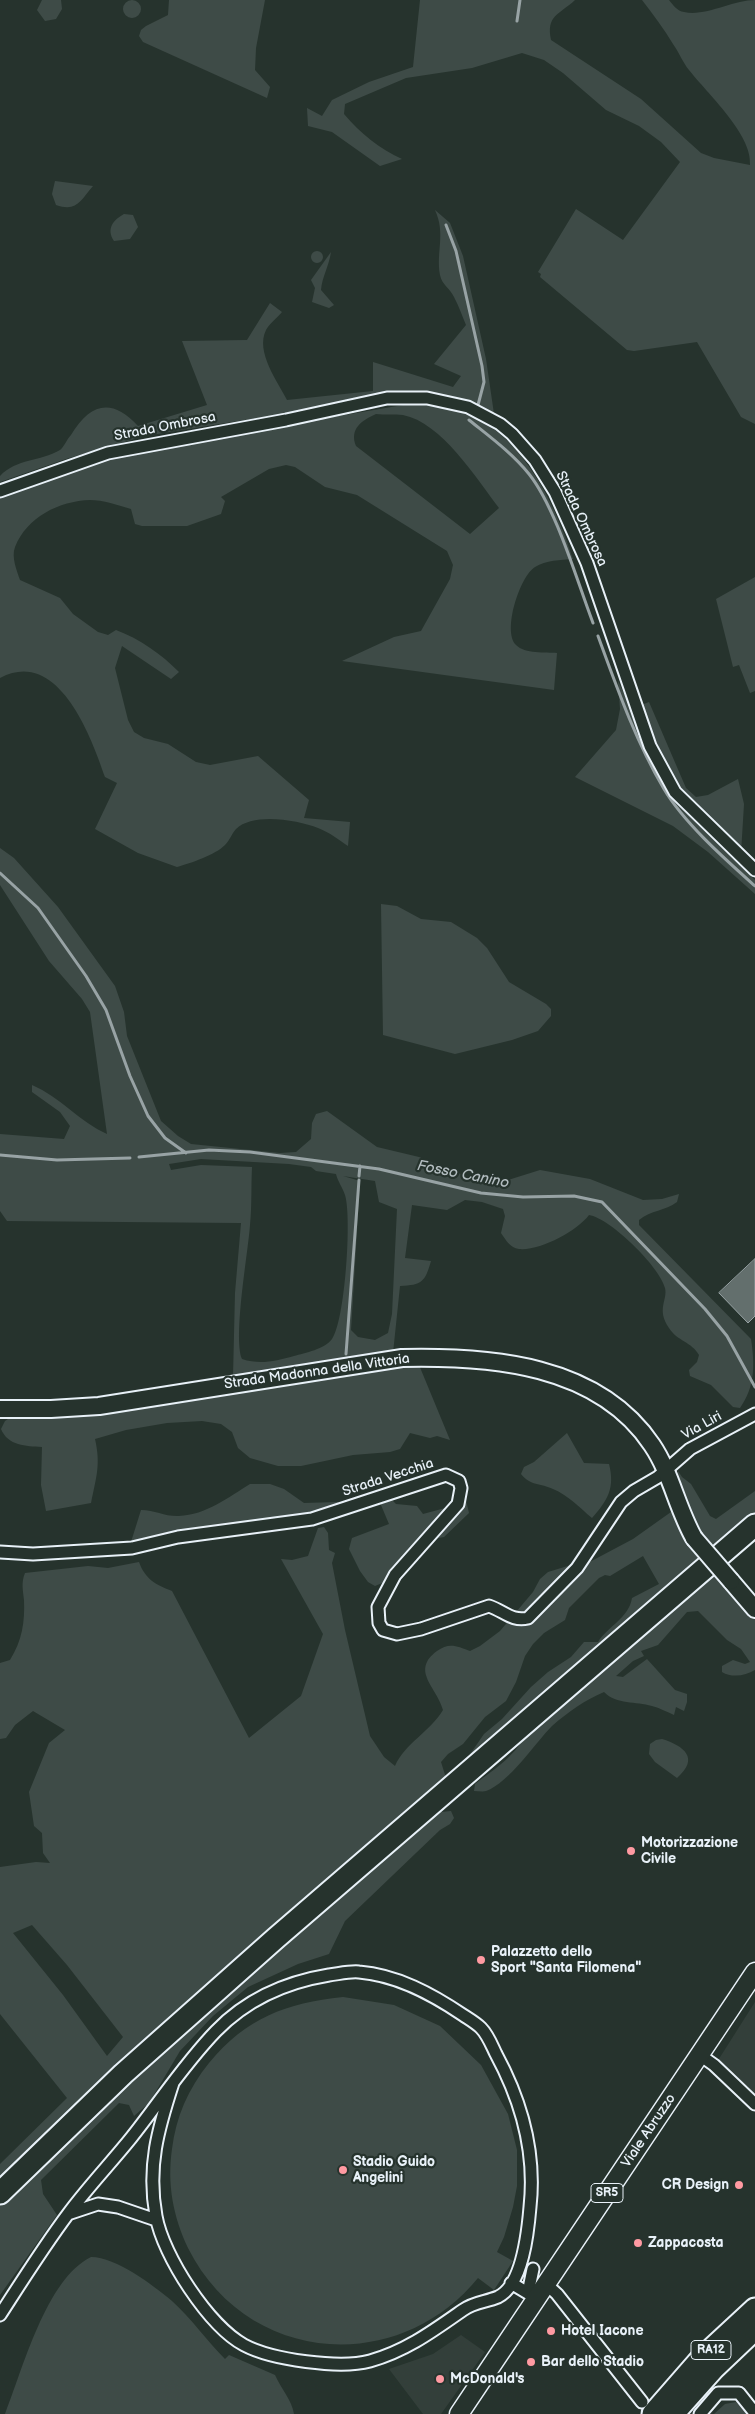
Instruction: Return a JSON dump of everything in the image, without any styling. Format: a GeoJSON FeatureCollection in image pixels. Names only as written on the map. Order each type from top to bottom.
{"type":"FeatureCollection","features":[{"type":"Feature","properties":{"kind":"highway"},"geometry":{"type":"LineString","coordinates":[[0,2193],[123,2074],[269,1944],[755,1525]]}},
{"type":"Feature","properties":{"kind":"highway","name":"RA12"},"geometry":{"type":"LineString","coordinates":[[674,2406],[702,2359],[755,2309]]}},
{"type":"Feature","properties":{"kind":"highway","name":"RA12"},"geometry":{"type":"LineString","coordinates":[[648,2408],[674,2406],[755,2330]]}},
{"type":"Feature","properties":{"kind":"main road","name":"Viale Abruzzo"},"geometry":{"type":"LineString","coordinates":[[459,2414],[537,2292],[755,1972]]}},
{"type":"Feature","properties":{"kind":"street","name":"Strada Ombrosa"},"geometry":{"type":"LineString","coordinates":[[0,491],[108,453],[286,420],[387,398],[427,398],[468,408],[500,424],[512,434],[535,460],[555,492],[587,563],[650,746],[675,792],[755,870]]}},
{"type":"Feature","properties":{"kind":"street","name":"Strada Madonna della Vittoria"},"geometry":{"type":"LineString","coordinates":[[0,1409],[51,1409],[99,1406],[371,1361],[432,1357],[545,1371],[568,1378],[600,1395],[634,1423],[652,1444],[666,1468],[683,1517],[694,1538],[755,1609]]}},
{"type":"Feature","properties":{"kind":"street","name":"Via Liri"},"geometry":{"type":"LineString","coordinates":[[666,1468],[690,1449],[755,1414]]}},
{"type":"Feature","properties":{"kind":"street","name":"Strada Vecchia"},"geometry":{"type":"LineString","coordinates":[[0,1552],[33,1554],[132,1548],[178,1537],[312,1519],[446,1475],[459,1481],[461,1497],[452,1512],[395,1575],[378,1607],[379,1623],[383,1630],[398,1634],[421,1629],[489,1606],[513,1619],[520,1620],[528,1618],[577,1568],[592,1549],[622,1502],[634,1491],[658,1477],[666,1468]]}},
{"type":"Feature","properties":{"kind":"street"},"geometry":{"type":"LineString","coordinates":[[0,2315],[68,2214],[173,2083],[215,2032],[232,2016],[253,2001],[279,1988],[303,1981],[358,1971],[404,1983],[440,2000],[483,2030],[511,2081],[526,2131],[531,2155],[533,2184],[528,2232],[521,2262],[511,2283],[500,2296],[480,2301],[467,2307],[410,2346],[367,2362],[330,2364],[290,2358],[247,2346],[222,2330],[194,2295],[170,2255],[156,2220],[152,2178],[157,2134],[173,2083]]}},
{"type":"Feature","properties":{"kind":"street"},"geometry":{"type":"LineString","coordinates":[[700,2055],[714,2065],[755,2104]]}},
{"type":"Feature","properties":{"kind":"street"},"geometry":{"type":"LineString","coordinates":[[68,2214],[98,2204],[118,2207],[156,2220]]}},
{"type":"Feature","properties":{"kind":"street"},"geometry":{"type":"LineString","coordinates":[[534,2269],[537,2292]]}},
{"type":"Feature","properties":{"kind":"street"},"geometry":{"type":"LineString","coordinates":[[511,2283],[537,2292],[557,2294],[648,2408]]}},
{"type":"Feature","properties":{"kind":"street"},"geometry":{"type":"LineString","coordinates":[[700,2414],[718,2393],[739,2393],[755,2414]]}},
{"type":"Feature","properties":{"kind":"shaded area"},"geometry":{"type":"Polygon","coordinates":[[[42,0],[61,0],[62,9],[56,19],[45,21],[37,10],[42,0]]]}},
{"type":"Feature","properties":{"kind":"shaded area"},"geometry":{"type":"Polygon","coordinates":[[[132,0],[138,3],[141,9],[138,15],[132,18],[126,15],[123,9],[126,3],[132,0]]]}},
{"type":"Feature","properties":{"kind":"shaded area"},"geometry":{"type":"Polygon","coordinates":[[[169,0],[265,0],[256,48],[255,70],[270,87],[267,98],[143,42],[139,36],[141,30],[168,15],[169,0]]]}},
{"type":"Feature","properties":{"kind":"shaded area"},"geometry":{"type":"Polygon","coordinates":[[[420,0],[575,0],[552,20],[550,25],[551,40],[641,99],[701,153],[714,158],[750,165],[749,153],[744,141],[727,114],[687,67],[666,33],[642,0],[669,0],[675,8],[692,13],[755,0],[755,424],[741,417],[697,342],[634,351],[627,350],[540,277],[541,274],[538,272],[576,209],[623,240],[680,162],[661,142],[639,126],[606,110],[563,73],[544,60],[522,53],[472,68],[406,78],[345,104],[344,114],[357,128],[378,145],[402,159],[380,166],[332,132],[308,126],[307,108],[322,116],[332,100],[369,82],[413,67],[420,0]]]}},
{"type":"Feature","properties":{"kind":"shaded area"},"geometry":{"type":"Polygon","coordinates":[[[55,181],[93,186],[78,204],[63,207],[56,205],[52,194],[55,181]]]}},
{"type":"Feature","properties":{"kind":"shaded area"},"geometry":{"type":"Polygon","coordinates":[[[435,210],[450,223],[463,256],[486,359],[494,414],[491,415],[453,399],[319,408],[145,436],[69,458],[0,482],[0,476],[14,466],[45,457],[60,450],[78,425],[93,411],[110,408],[119,411],[138,426],[207,405],[182,341],[247,340],[270,303],[282,312],[266,330],[263,348],[269,367],[287,400],[373,391],[373,362],[453,387],[461,376],[434,364],[466,325],[456,300],[442,281],[440,275],[440,227],[435,210]]]}},
{"type":"Feature","properties":{"kind":"shaded area"},"geometry":{"type":"Polygon","coordinates":[[[124,214],[133,215],[138,227],[130,239],[114,241],[111,233],[112,225],[124,214]]]}},
{"type":"Feature","properties":{"kind":"shaded area"},"geometry":{"type":"Polygon","coordinates":[[[319,251],[322,252],[322,262],[315,263],[312,262],[311,255],[312,252],[319,251]]]}},
{"type":"Feature","properties":{"kind":"shaded area"},"geometry":{"type":"Polygon","coordinates":[[[331,252],[321,290],[334,305],[329,308],[312,302],[315,288],[311,280],[331,252]]]}},
{"type":"Feature","properties":{"kind":"shaded area"},"geometry":{"type":"Polygon","coordinates":[[[415,403],[442,404],[467,413],[490,426],[510,443],[527,463],[554,510],[573,559],[544,563],[529,572],[519,592],[512,617],[512,638],[516,645],[530,651],[557,653],[554,690],[342,661],[394,637],[421,631],[450,579],[453,565],[447,551],[357,495],[325,487],[295,467],[286,465],[269,469],[221,497],[225,501],[221,514],[187,526],[142,526],[135,524],[131,509],[100,501],[78,501],[56,507],[36,519],[20,536],[15,547],[14,559],[20,580],[60,598],[73,614],[98,632],[108,635],[116,630],[142,642],[179,672],[171,679],[122,646],[115,668],[128,720],[134,732],[144,738],[168,744],[196,762],[210,765],[258,756],[309,800],[304,818],[350,822],[348,846],[326,832],[309,825],[288,820],[264,819],[244,824],[236,829],[221,849],[177,867],[138,853],[95,829],[117,783],[105,777],[91,740],[69,700],[55,685],[39,675],[21,672],[0,678],[0,494],[109,455],[415,403]],[[376,414],[358,426],[354,435],[356,446],[470,534],[499,508],[457,453],[431,428],[403,415],[376,414]]]}},
{"type":"Feature","properties":{"kind":"shaded area"},"geometry":{"type":"Polygon","coordinates":[[[755,577],[755,691],[750,693],[739,665],[733,667],[716,599],[755,577]]]}},
{"type":"Feature","properties":{"kind":"shaded area"},"geometry":{"type":"Polygon","coordinates":[[[618,681],[673,796],[697,824],[755,880],[755,894],[708,852],[673,826],[575,777],[616,730],[620,709],[618,681]]]}},
{"type":"Feature","properties":{"kind":"shaded area"},"geometry":{"type":"Polygon","coordinates":[[[649,702],[686,788],[696,797],[708,795],[738,779],[744,804],[741,853],[677,792],[662,765],[639,706],[649,702]]]}},
{"type":"Feature","properties":{"kind":"shaded area"},"geometry":{"type":"Polygon","coordinates":[[[0,848],[14,858],[58,907],[115,986],[124,1012],[127,1036],[161,1121],[178,1136],[191,1144],[280,1153],[296,1152],[311,1139],[312,1123],[316,1114],[327,1111],[377,1147],[419,1157],[466,1176],[485,1181],[505,1181],[540,1170],[590,1179],[643,1200],[662,1199],[679,1194],[677,1202],[639,1220],[639,1225],[751,1339],[753,1375],[749,1392],[740,1408],[733,1407],[711,1385],[690,1376],[689,1370],[697,1362],[699,1355],[692,1347],[672,1332],[665,1321],[663,1310],[666,1292],[661,1279],[644,1256],[621,1234],[598,1218],[589,1215],[576,1227],[557,1239],[537,1247],[519,1249],[511,1245],[501,1233],[505,1216],[503,1209],[482,1202],[465,1200],[447,1210],[412,1205],[405,1258],[431,1261],[427,1274],[422,1281],[413,1285],[400,1286],[393,1353],[233,1377],[235,1293],[241,1223],[7,1221],[0,1211],[0,1134],[64,1139],[70,1126],[60,1112],[32,1092],[32,1085],[52,1096],[88,1123],[107,1134],[90,1012],[82,999],[49,961],[0,885],[0,848]],[[201,1159],[169,1164],[171,1170],[201,1165],[252,1167],[251,1218],[239,1333],[242,1359],[255,1362],[274,1361],[309,1352],[325,1345],[332,1339],[337,1329],[346,1269],[347,1207],[345,1195],[336,1174],[316,1171],[311,1167],[289,1164],[201,1159]],[[343,1176],[360,1181],[351,1330],[358,1337],[375,1340],[388,1333],[392,1314],[397,1209],[379,1202],[375,1181],[343,1176]]]}},
{"type":"Feature","properties":{"kind":"shaded area"},"geometry":{"type":"Polygon","coordinates":[[[381,904],[397,906],[421,919],[451,922],[477,938],[487,948],[509,982],[546,1004],[551,1009],[551,1016],[538,1031],[512,1040],[455,1054],[383,1035],[381,904]]]}},
{"type":"Feature","properties":{"kind":"shaded area"},"geometry":{"type":"Polygon","coordinates":[[[755,1259],[755,1316],[748,1323],[719,1293],[755,1259]]]}},
{"type":"Feature","properties":{"kind":"shaded area"},"geometry":{"type":"Polygon","coordinates":[[[404,1363],[419,1365],[450,1440],[437,1436],[430,1438],[410,1433],[400,1449],[390,1452],[353,1455],[301,1466],[278,1466],[250,1458],[238,1448],[232,1432],[221,1424],[202,1421],[167,1423],[126,1430],[95,1439],[98,1464],[91,1503],[46,1511],[41,1485],[42,1447],[13,1442],[4,1435],[1,1429],[5,1421],[14,1415],[404,1363]]]}},
{"type":"Feature","properties":{"kind":"shaded area"},"geometry":{"type":"Polygon","coordinates":[[[567,1433],[584,1463],[609,1464],[611,1480],[609,1493],[592,1518],[564,1495],[549,1487],[528,1481],[521,1474],[524,1467],[534,1462],[567,1433]]]}},
{"type":"Feature","properties":{"kind":"shaded area"},"geometry":{"type":"Polygon","coordinates":[[[678,1471],[691,1484],[710,1516],[716,1519],[755,1491],[755,1516],[712,1552],[699,1535],[681,1502],[677,1481],[678,1471]]]}},
{"type":"Feature","properties":{"kind":"shaded area"},"geometry":{"type":"Polygon","coordinates":[[[250,1484],[270,1484],[284,1489],[304,1503],[338,1502],[340,1505],[312,1517],[230,1526],[131,1542],[141,1510],[174,1516],[189,1515],[217,1505],[250,1484]]]}},
{"type":"Feature","properties":{"kind":"shaded area"},"geometry":{"type":"Polygon","coordinates":[[[464,1492],[469,1513],[444,1537],[428,1540],[399,1576],[375,1586],[368,1582],[349,1549],[352,1538],[389,1524],[378,1498],[389,1497],[396,1504],[417,1506],[423,1514],[460,1504],[464,1492]]]}},
{"type":"Feature","properties":{"kind":"shaded area"},"geometry":{"type":"Polygon","coordinates":[[[671,1512],[703,1560],[464,1763],[484,1734],[502,1719],[531,1687],[548,1672],[571,1657],[584,1642],[598,1642],[627,1611],[632,1598],[659,1584],[643,1556],[610,1576],[605,1575],[599,1578],[569,1608],[565,1620],[544,1633],[533,1644],[525,1656],[516,1682],[506,1701],[485,1717],[463,1744],[448,1754],[441,1762],[446,1778],[0,2182],[0,2164],[67,2098],[0,2014],[0,1867],[36,1862],[50,1863],[43,1853],[42,1833],[34,1826],[29,1792],[49,1743],[65,1730],[33,1711],[15,1725],[6,1738],[0,1739],[0,1663],[10,1660],[22,1631],[25,1573],[88,1566],[108,1568],[139,1562],[144,1573],[152,1581],[172,1591],[249,1738],[301,1696],[323,1634],[281,1559],[292,1560],[308,1556],[318,1528],[324,1527],[328,1533],[329,1550],[335,1553],[332,1563],[345,1630],[370,1736],[384,1757],[395,1766],[411,1744],[438,1718],[443,1710],[425,1672],[429,1658],[445,1646],[457,1646],[470,1651],[480,1646],[500,1631],[533,1592],[540,1579],[548,1572],[571,1565],[584,1565],[633,1539],[671,1512]],[[32,1925],[13,1933],[63,1995],[107,2056],[123,2037],[67,1965],[32,1925]]]}},
{"type":"Feature","properties":{"kind":"shaded area"},"geometry":{"type":"Polygon","coordinates":[[[715,1574],[755,1618],[755,1670],[739,1676],[722,1672],[722,1666],[733,1660],[745,1664],[750,1662],[741,1649],[727,1640],[698,1611],[687,1612],[658,1645],[641,1651],[644,1656],[633,1661],[616,1676],[623,1677],[647,1659],[675,1690],[687,1694],[684,1711],[676,1707],[674,1715],[646,1704],[615,1699],[604,1692],[577,1707],[552,1726],[513,1771],[495,1787],[486,1791],[474,1791],[475,1784],[512,1754],[528,1730],[643,1632],[715,1574]]]}},
{"type":"Feature","properties":{"kind":"shaded area"},"geometry":{"type":"Polygon","coordinates":[[[662,1739],[677,1745],[686,1754],[688,1759],[684,1771],[677,1778],[655,1762],[649,1754],[650,1744],[662,1739]]]}},
{"type":"Feature","properties":{"kind":"shaded area"},"geometry":{"type":"Polygon","coordinates":[[[451,1811],[454,1818],[450,1824],[440,1830],[345,1921],[329,1954],[298,1964],[248,1987],[213,2016],[180,2051],[149,2103],[134,2116],[129,2105],[119,2103],[41,2180],[43,2194],[57,2215],[0,2295],[0,2202],[160,2050],[271,1952],[441,1812],[451,1811]]]}},
{"type":"Feature","properties":{"kind":"shaded area","name":"Stadio Guido Angelini"},"geometry":{"type":"Polygon","coordinates":[[[343,1997],[394,2005],[440,2026],[481,2065],[508,2114],[517,2150],[517,2186],[513,2207],[504,2237],[497,2252],[513,2261],[494,2290],[478,2278],[445,2310],[407,2331],[366,2343],[324,2344],[284,2335],[246,2316],[214,2287],[188,2248],[178,2224],[172,2200],[170,2175],[174,2137],[184,2104],[195,2083],[223,2047],[268,2015],[303,2004],[343,1997]]]}},
{"type":"Feature","properties":{"kind":"shaded area"},"geometry":{"type":"Polygon","coordinates":[[[755,2002],[755,2097],[717,2062],[755,2002]]]}},
{"type":"Feature","properties":{"kind":"shaded area"},"geometry":{"type":"Polygon","coordinates":[[[91,2257],[101,2258],[123,2267],[155,2287],[179,2308],[225,2359],[229,2355],[275,2375],[291,2404],[294,2414],[5,2414],[28,2350],[49,2304],[61,2284],[75,2268],[91,2257]]]}},
{"type":"Feature","properties":{"kind":"shaded area"},"geometry":{"type":"Polygon","coordinates":[[[461,2335],[485,2352],[441,2414],[423,2414],[389,2369],[433,2354],[461,2335]]]}},
{"type":"Feature","properties":{"kind":"shaded area"},"geometry":{"type":"Polygon","coordinates":[[[736,2402],[751,2414],[714,2414],[725,2404],[736,2402]]]}},
{"type":"Feature","properties":{"kind":"waterway"},"geometry":{"type":"LineString","coordinates":[[517,21],[520,0]]}},
{"type":"Feature","properties":{"kind":"waterway"},"geometry":{"type":"LineString","coordinates":[[446,225],[456,251],[482,366],[484,382],[478,405]]}},
{"type":"Feature","properties":{"kind":"waterway"},"geometry":{"type":"LineString","coordinates":[[469,420],[515,459],[539,488],[557,525],[593,623]]}},
{"type":"Feature","properties":{"kind":"waterway"},"geometry":{"type":"LineString","coordinates":[[598,636],[636,734],[672,802],[694,828],[755,886]]}},
{"type":"Feature","properties":{"kind":"waterway"},"geometry":{"type":"LineString","coordinates":[[0,873],[38,908],[86,976],[106,1010],[130,1076],[148,1116],[165,1138],[186,1153]]}},
{"type":"Feature","properties":{"kind":"waterway","name":"Fosso Canino"},"geometry":{"type":"LineString","coordinates":[[139,1157],[209,1150],[250,1152],[379,1169],[481,1193],[523,1197],[574,1196],[602,1202],[705,1309],[727,1336],[755,1387]]}},
{"type":"Feature","properties":{"kind":"waterway","name":"Fosso Canino"},"geometry":{"type":"LineString","coordinates":[[0,1155],[57,1160],[130,1158]]}},
{"type":"Feature","properties":{"kind":"waterway"},"geometry":{"type":"LineString","coordinates":[[359,1176],[360,1166]]}},
{"type":"Feature","properties":{"kind":"waterway"},"geometry":{"type":"LineString","coordinates":[[346,1354],[359,1180]]}},
{"type":"Feature","properties":{"kind":"place","name":"Motorizzazione Civile"},"geometry":{"type":"Point","coordinates":[631,1851]}},
{"type":"Feature","properties":{"kind":"place","name":"Palazzetto dello Sport \"Santa Filomena\""},"geometry":{"type":"Point","coordinates":[481,1960]}},
{"type":"Feature","properties":{"kind":"place","name":"Stadio Guido Angelini"},"geometry":{"type":"Point","coordinates":[343,2170]}},
{"type":"Feature","properties":{"kind":"place","name":"CR Design"},"geometry":{"type":"Point","coordinates":[739,2185]}},
{"type":"Feature","properties":{"kind":"place","name":"Zappacosta"},"geometry":{"type":"Point","coordinates":[638,2243]}},
{"type":"Feature","properties":{"kind":"place","name":"Hotel Iacone"},"geometry":{"type":"Point","coordinates":[551,2331]}},
{"type":"Feature","properties":{"kind":"place","name":"Bar dello Stadio"},"geometry":{"type":"Point","coordinates":[531,2362]}},
{"type":"Feature","properties":{"kind":"place","name":"McDonald's"},"geometry":{"type":"Point","coordinates":[440,2379]}}]}
